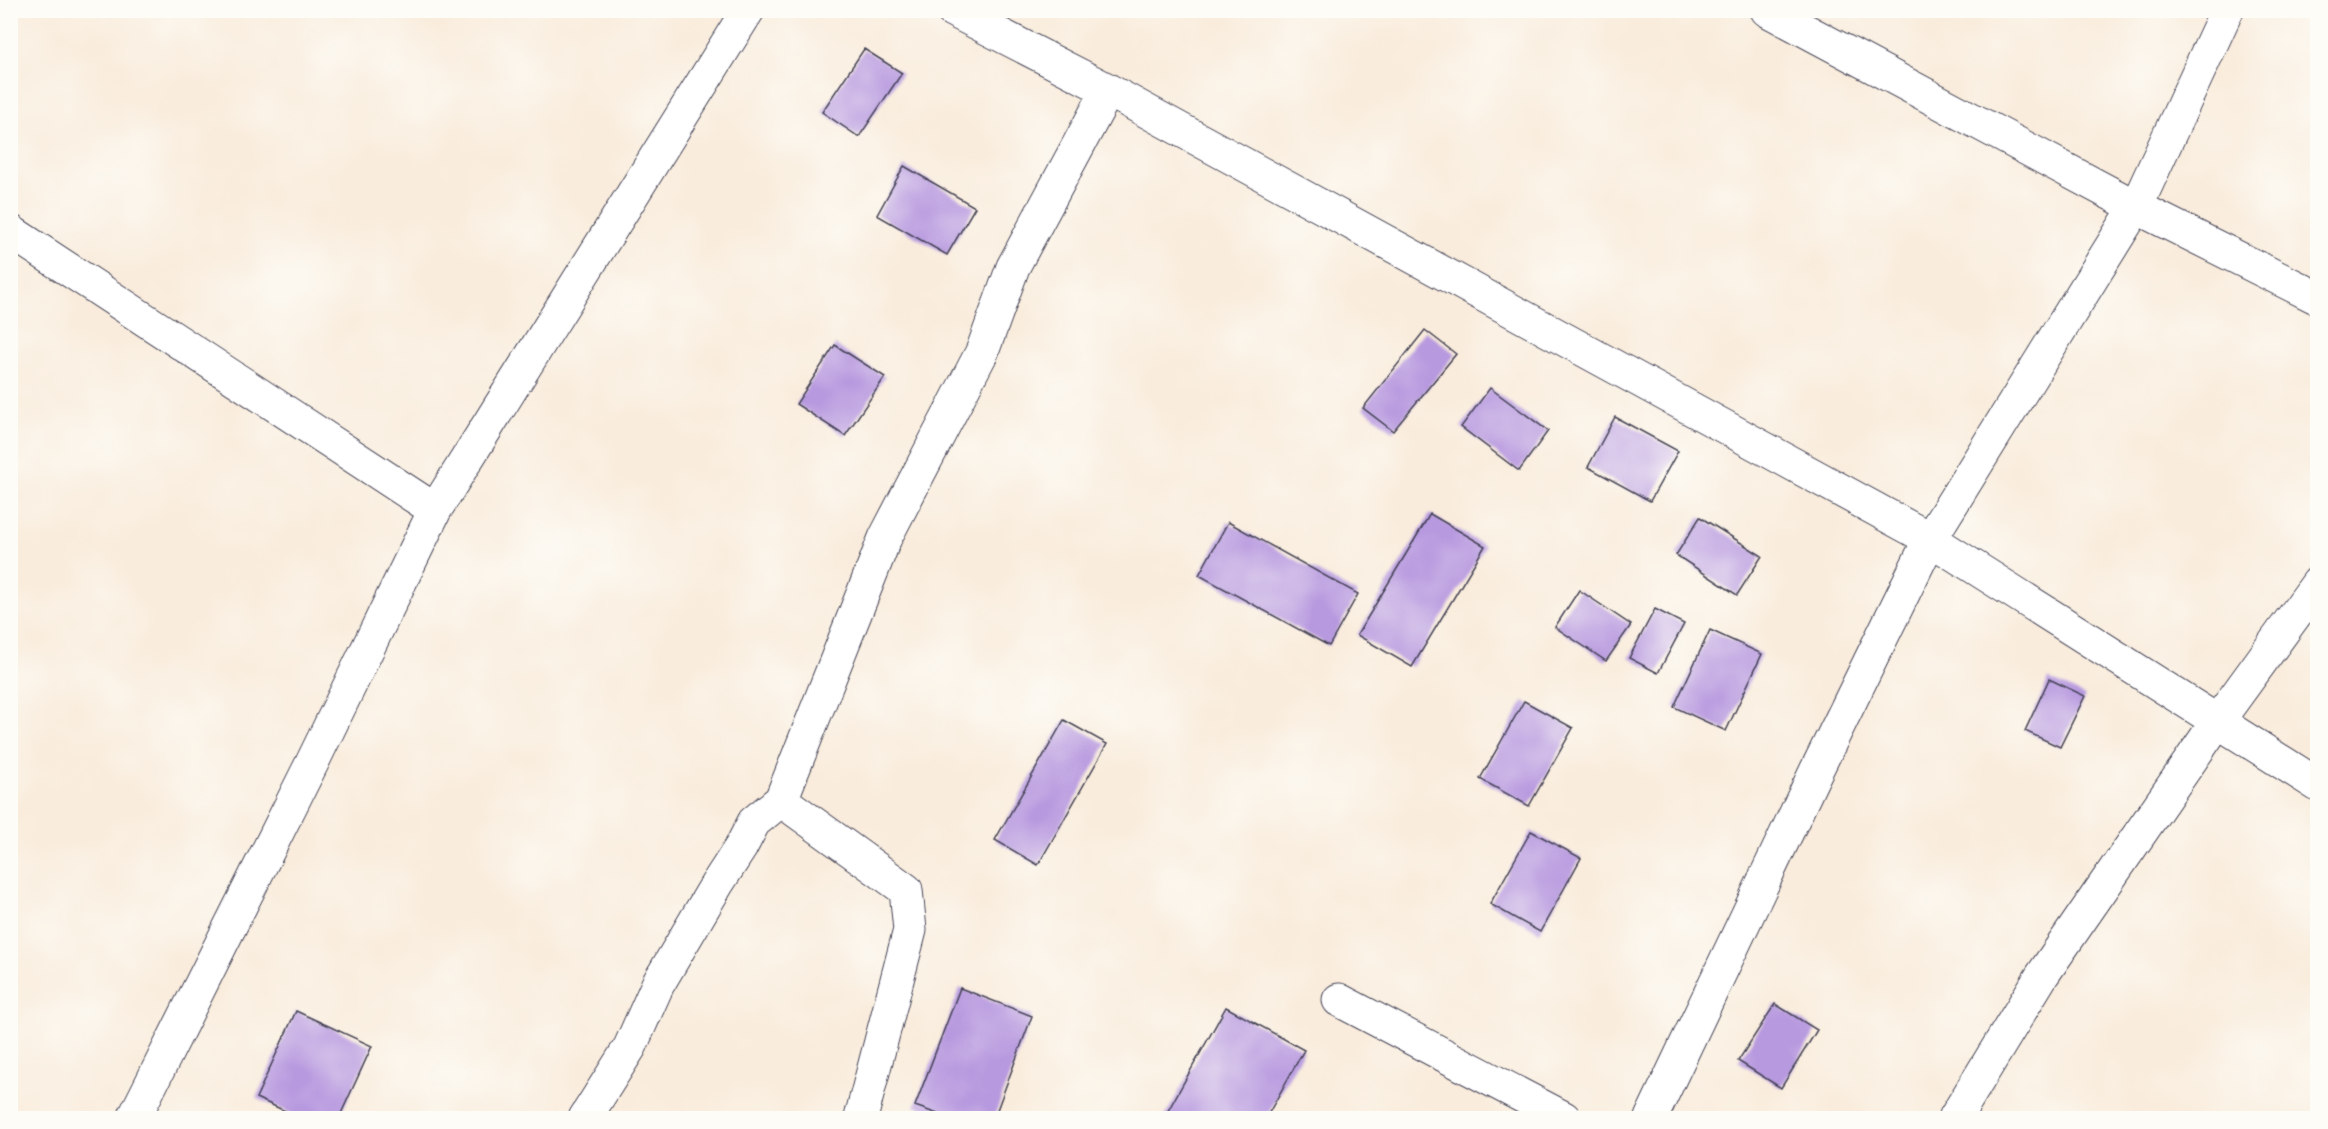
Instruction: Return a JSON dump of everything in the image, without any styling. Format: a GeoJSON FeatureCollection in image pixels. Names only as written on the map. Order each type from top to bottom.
{"type":"FeatureCollection","features":[{"type":"Feature","properties":{"kind":"street"},"geometry":{"type":"LineString","coordinates":[[134,1119],[312,763],[435,510],[748,10]]}},
{"type":"Feature","properties":{"kind":"street"},"geometry":{"type":"LineString","coordinates":[[952,10],[1108,90],[1930,539],[2318,785]]}},
{"type":"Feature","properties":{"kind":"street"},"geometry":{"type":"LineString","coordinates":[[1767,10],[2136,207],[2318,298]]}},
{"type":"Feature","properties":{"kind":"street"},"geometry":{"type":"LineString","coordinates":[[1651,1119],[1816,771],[1930,539],[2136,207],[2227,10]]}},
{"type":"Feature","properties":{"kind":"street"},"geometry":{"type":"LineString","coordinates":[[585,1119],[630,1047],[658,984],[754,822],[781,800],[885,538],[982,352],[1013,267],[1108,90]]}},
{"type":"Feature","properties":{"kind":"street"},"geometry":{"type":"LineString","coordinates":[[10,231],[435,510]]}},
{"type":"Feature","properties":{"kind":"street"},"geometry":{"type":"LineString","coordinates":[[1955,1119],[2041,977],[2217,722],[2318,583]]}},
{"type":"Feature","properties":{"kind":"street"},"geometry":{"type":"LineString","coordinates":[[781,800],[906,890],[910,930],[861,1119]]}},
{"type":"Feature","properties":{"kind":"street"},"geometry":{"type":"LineString","coordinates":[[1339,1000],[1564,1119]]}},
{"type":"Feature","properties":{"kind":"building"},"geometry":{"type":"Polygon","coordinates":[[[864,49],[902,73],[859,137],[822,112],[864,49]]]}},
{"type":"Feature","properties":{"kind":"building"},"geometry":{"type":"Polygon","coordinates":[[[904,166],[975,207],[947,255],[877,215],[904,166]]]}},
{"type":"Feature","properties":{"kind":"building"},"geometry":{"type":"Polygon","coordinates":[[[1425,330],[1456,354],[1393,431],[1363,408],[1425,330]]]}},
{"type":"Feature","properties":{"kind":"building"},"geometry":{"type":"Polygon","coordinates":[[[835,345],[885,377],[845,436],[796,404],[835,345]]]}},
{"type":"Feature","properties":{"kind":"building"},"geometry":{"type":"Polygon","coordinates":[[[1490,388],[1548,431],[1519,471],[1461,427],[1490,388]]]}},
{"type":"Feature","properties":{"kind":"building"},"geometry":{"type":"Polygon","coordinates":[[[1615,417],[1678,451],[1650,501],[1588,467],[1615,417]]]}},
{"type":"Feature","properties":{"kind":"building"},"geometry":{"type":"Polygon","coordinates":[[[1430,514],[1485,546],[1412,667],[1357,635],[1430,514]]]}},
{"type":"Feature","properties":{"kind":"building"},"geometry":{"type":"Polygon","coordinates":[[[1700,517],[1762,556],[1737,595],[1676,555],[1700,517]]]}},
{"type":"Feature","properties":{"kind":"building"},"geometry":{"type":"Polygon","coordinates":[[[1228,522],[1358,594],[1329,646],[1199,575],[1228,522]]]}},
{"type":"Feature","properties":{"kind":"building"},"geometry":{"type":"Polygon","coordinates":[[[1579,590],[1631,625],[1606,661],[1555,627],[1579,590]]]}},
{"type":"Feature","properties":{"kind":"building"},"geometry":{"type":"Polygon","coordinates":[[[1655,609],[1684,624],[1658,673],[1629,658],[1655,609]]]}},
{"type":"Feature","properties":{"kind":"building"},"geometry":{"type":"Polygon","coordinates":[[[1710,630],[1762,654],[1726,731],[1674,707],[1710,630]]]}},
{"type":"Feature","properties":{"kind":"building"},"geometry":{"type":"Polygon","coordinates":[[[2049,679],[2085,696],[2060,747],[2025,731],[2049,679]]]}},
{"type":"Feature","properties":{"kind":"building"},"geometry":{"type":"Polygon","coordinates":[[[1524,701],[1573,728],[1529,806],[1480,779],[1524,701]]]}},
{"type":"Feature","properties":{"kind":"building"},"geometry":{"type":"Polygon","coordinates":[[[1064,720],[1107,744],[1038,865],[995,840],[1064,720]]]}},
{"type":"Feature","properties":{"kind":"building"},"geometry":{"type":"Polygon","coordinates":[[[1531,831],[1581,858],[1540,932],[1490,904],[1531,831]]]}},
{"type":"Feature","properties":{"kind":"building"},"geometry":{"type":"Polygon","coordinates":[[[960,988],[1032,1016],[994,1118],[949,1118],[915,1106],[960,988]]]}},
{"type":"Feature","properties":{"kind":"building"},"geometry":{"type":"Polygon","coordinates":[[[1775,1004],[1817,1030],[1781,1088],[1738,1061],[1775,1004]]]}},
{"type":"Feature","properties":{"kind":"building"},"geometry":{"type":"Polygon","coordinates":[[[1226,1007],[1304,1050],[1266,1118],[1164,1118],[1226,1007]]]}},
{"type":"Feature","properties":{"kind":"building"},"geometry":{"type":"Polygon","coordinates":[[[296,1011],[372,1046],[339,1118],[301,1118],[256,1098],[296,1011]]]}}]}
